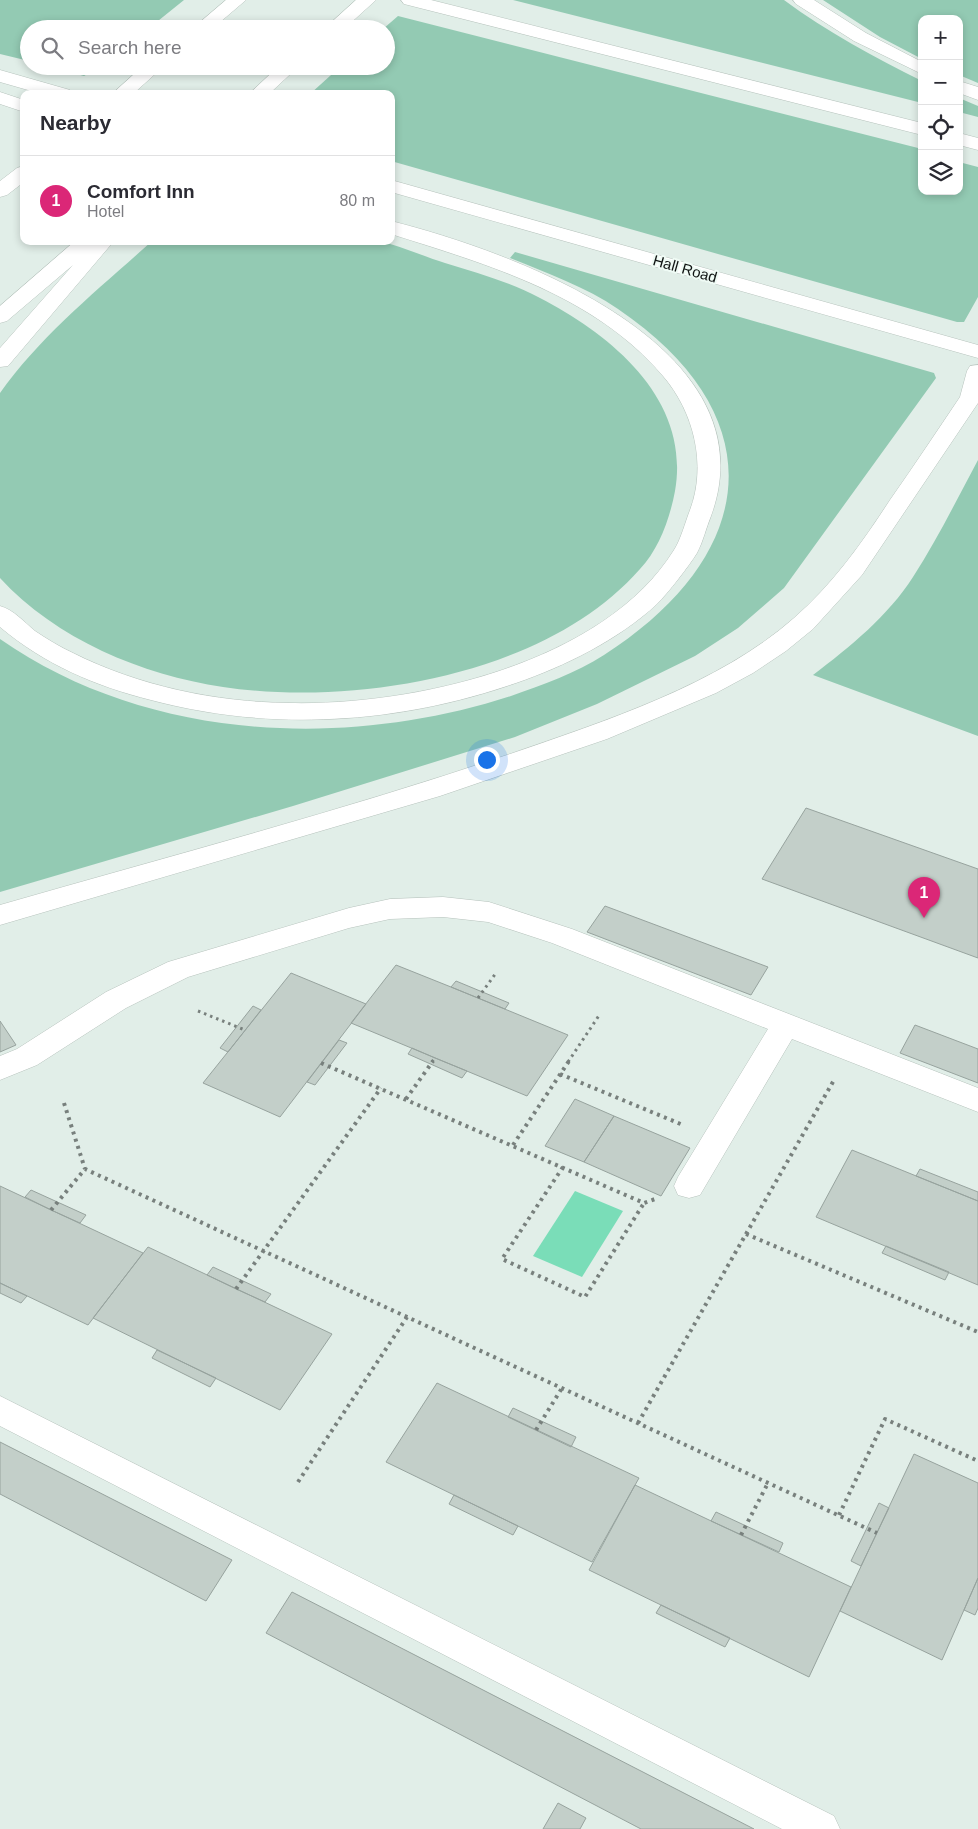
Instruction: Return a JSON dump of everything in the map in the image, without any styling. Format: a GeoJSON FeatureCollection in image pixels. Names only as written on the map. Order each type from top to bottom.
{"type":"FeatureCollection","features":[{"type":"Feature","properties":{"kind":"main road"},"geometry":{"type":"LineString","coordinates":[[212,20],[237,0]]}},
{"type":"Feature","properties":{"kind":"main road"},"geometry":{"type":"LineString","coordinates":[[344,20],[367,0]]}},
{"type":"Feature","properties":{"kind":"main road"},"geometry":{"type":"LineString","coordinates":[[410,0],[918,128]]}},
{"type":"Feature","properties":{"kind":"main road"},"geometry":{"type":"LineString","coordinates":[[802,0],[860,37],[918,67]]}},
{"type":"Feature","properties":{"kind":"main road"},"geometry":{"type":"LineString","coordinates":[[125,90],[144,75]]}},
{"type":"Feature","properties":{"kind":"main road"},"geometry":{"type":"LineString","coordinates":[[263,90],[280,75]]}},
{"type":"Feature","properties":{"kind":"main road"},"geometry":{"type":"LineString","coordinates":[[0,76],[48,90]]}},
{"type":"Feature","properties":{"kind":"main road"},"geometry":{"type":"LineString","coordinates":[[963,88],[978,94]]}},
{"type":"Feature","properties":{"kind":"main road"},"geometry":{"type":"LineString","coordinates":[[2,99],[20,105]]}},
{"type":"Feature","properties":{"kind":"main road"},"geometry":{"type":"LineString","coordinates":[[963,140],[978,144]]}},
{"type":"Feature","properties":{"kind":"main road"},"geometry":{"type":"LineString","coordinates":[[0,186],[20,174]]}},
{"type":"Feature","properties":{"kind":"main road"},"geometry":{"type":"LineString","coordinates":[[0,191],[20,174]]}},
{"type":"Feature","properties":{"kind":"main road","name":"Hall Road"},"geometry":{"type":"LineString","coordinates":[[395,187],[978,352]]}},
{"type":"Feature","properties":{"kind":"main road"},"geometry":{"type":"LineString","coordinates":[[0,614],[12,625],[48,649],[92,672],[136,688],[183,700],[221,706],[292,712],[349,710],[406,704],[460,693],[510,678],[552,661],[594,639],[626,617],[652,594],[676,565],[693,538],[705,505],[710,478],[710,449],[703,424],[677,378],[659,356],[636,337],[612,318],[579,299],[505,265],[395,228]]}},
{"type":"Feature","properties":{"kind":"main road"},"geometry":{"type":"LineString","coordinates":[[0,316],[82,245]]}},
{"type":"Feature","properties":{"kind":"main road"},"geometry":{"type":"LineString","coordinates":[[0,361],[101,245]]}},
{"type":"Feature","properties":{"kind":"main road"},"geometry":{"type":"LineString","coordinates":[[0,915],[450,784],[598,733],[707,687],[744,667],[804,623],[854,570],[971,397],[978,371]]}},
{"type":"Feature","properties":{"kind":"main road"},"geometry":{"type":"LineString","coordinates":[[0,1069],[43,1048],[124,996],[178,969],[349,918],[390,909],[443,907],[489,912],[562,936],[978,1100]]}},
{"type":"Feature","properties":{"kind":"main road"},"geometry":{"type":"LineString","coordinates":[[689,1186],[786,1024]]}},
{"type":"Feature","properties":{"kind":"main road"},"geometry":{"type":"LineString","coordinates":[[0,1410],[821,1829]]}},
{"type":"Feature","properties":{"kind":"path"},"geometry":{"type":"LineString","coordinates":[[478,998],[496,973]]}},
{"type":"Feature","properties":{"kind":"path"},"geometry":{"type":"LineString","coordinates":[[198,1011],[245,1030]]}},
{"type":"Feature","properties":{"kind":"path"},"geometry":{"type":"LineString","coordinates":[[513,1145],[600,1014]]}},
{"type":"Feature","properties":{"kind":"path"},"geometry":{"type":"LineString","coordinates":[[406,1099],[436,1058]]}},
{"type":"Feature","properties":{"kind":"path"},"geometry":{"type":"LineString","coordinates":[[321,1063],[644,1203]]}},
{"type":"Feature","properties":{"kind":"path"},"geometry":{"type":"LineString","coordinates":[[560,1074],[691,1128]]}},
{"type":"Feature","properties":{"kind":"path"},"geometry":{"type":"LineString","coordinates":[[638,1423],[836,1077]]}},
{"type":"Feature","properties":{"kind":"path"},"geometry":{"type":"LineString","coordinates":[[236,1289],[381,1088]]}},
{"type":"Feature","properties":{"kind":"path"},"geometry":{"type":"LineString","coordinates":[[64,1102],[85,1169],[877,1533]]}},
{"type":"Feature","properties":{"kind":"path"},"geometry":{"type":"LineString","coordinates":[[563,1167],[502,1258],[585,1297],[644,1203],[660,1198]]}},
{"type":"Feature","properties":{"kind":"path"},"geometry":{"type":"LineString","coordinates":[[51,1210],[85,1169]]}},
{"type":"Feature","properties":{"kind":"path"},"geometry":{"type":"LineString","coordinates":[[746,1234],[978,1332]]}},
{"type":"Feature","properties":{"kind":"path"},"geometry":{"type":"LineString","coordinates":[[298,1482],[407,1317]]}},
{"type":"Feature","properties":{"kind":"path"},"geometry":{"type":"LineString","coordinates":[[536,1430],[562,1388]]}},
{"type":"Feature","properties":{"kind":"path"},"geometry":{"type":"LineString","coordinates":[[839,1515],[884,1419],[978,1461]]}},
{"type":"Feature","properties":{"kind":"path"},"geometry":{"type":"LineString","coordinates":[[741,1535],[768,1483]]}},
{"type":"Feature","properties":{"kind":"shaded area"},"geometry":{"type":"Polygon","coordinates":[[[0,0],[184,0],[159,20],[20,20],[20,59],[0,54],[0,0]]]}},
{"type":"Feature","properties":{"kind":"shaded area"},"geometry":{"type":"Polygon","coordinates":[[[513,0],[784,0],[851,44],[918,79],[918,102],[513,0]]]}},
{"type":"Feature","properties":{"kind":"shaded area"},"geometry":{"type":"Polygon","coordinates":[[[823,0],[978,0],[978,83],[963,77],[963,15],[918,15],[918,57],[880,37],[823,0]]]}},
{"type":"Feature","properties":{"kind":"shaded area"},"geometry":{"type":"Polygon","coordinates":[[[398,16],[918,148],[918,195],[963,195],[963,163],[978,167],[978,297],[964,322],[957,322],[395,162],[395,90],[314,90],[331,75],[395,75],[395,20],[393,20],[398,16]]]}},
{"type":"Feature","properties":{"kind":"shaded area"},"geometry":{"type":"Polygon","coordinates":[[[963,100],[978,106],[978,117],[963,113],[963,100]]]}},
{"type":"Feature","properties":{"kind":"shaded area"},"geometry":{"type":"Polygon","coordinates":[[[147,245],[391,245],[481,274],[529,292],[567,313],[594,331],[619,352],[641,375],[659,400],[671,428],[677,458],[675,491],[667,522],[658,543],[647,561],[601,605],[554,635],[503,658],[447,675],[389,686],[332,692],[276,692],[223,687],[192,681],[132,663],[102,651],[47,619],[22,600],[0,578],[0,393],[52,332],[147,245]]]}},
{"type":"Feature","properties":{"kind":"shaded area"},"geometry":{"type":"Polygon","coordinates":[[[515,252],[934,373],[936,378],[784,588],[738,628],[695,656],[597,704],[515,737],[293,806],[0,892],[0,639],[57,673],[118,699],[182,716],[248,726],[315,729],[382,724],[447,713],[511,696],[570,673],[604,655],[655,616],[694,574],[718,530],[728,485],[724,440],[705,395],[669,351],[618,309],[580,287],[510,258],[515,252]]]}},
{"type":"Feature","properties":{"kind":"shaded area"},"geometry":{"type":"Polygon","coordinates":[[[978,460],[978,736],[813,675],[868,630],[903,591],[930,549],[978,460]]]}},
{"type":"Feature","properties":{"kind":"shaded area"},"geometry":{"type":"Polygon","coordinates":[[[575,1191],[623,1211],[582,1277],[533,1256],[575,1191]]]}},
{"type":"Feature","properties":{"kind":"building"},"geometry":{"type":"Polygon","coordinates":[[[806,808],[978,869],[978,958],[762,879],[806,808]]]}},
{"type":"Feature","properties":{"kind":"building"},"geometry":{"type":"Polygon","coordinates":[[[605,906],[768,967],[751,995],[587,932],[605,906]]]}},
{"type":"Feature","properties":{"kind":"building"},"geometry":{"type":"Polygon","coordinates":[[[396,965],[568,1035],[527,1096],[351,1023],[396,965]]]}},
{"type":"Feature","properties":{"kind":"building"},"geometry":{"type":"Polygon","coordinates":[[[291,973],[366,1004],[280,1117],[203,1083],[291,973]]]}},
{"type":"Feature","properties":{"kind":"building"},"geometry":{"type":"Polygon","coordinates":[[[456,981],[509,1003],[505,1009],[451,987],[456,981]]]}},
{"type":"Feature","properties":{"kind":"building"},"geometry":{"type":"Polygon","coordinates":[[[253,1006],[261,1010],[228,1052],[220,1048],[253,1006]]]}},
{"type":"Feature","properties":{"kind":"building"},"geometry":{"type":"Polygon","coordinates":[[[0,1021],[16,1045],[0,1052],[0,1021]]]}},
{"type":"Feature","properties":{"kind":"building"},"geometry":{"type":"Polygon","coordinates":[[[915,1025],[978,1049],[978,1083],[900,1053],[915,1025]]]}},
{"type":"Feature","properties":{"kind":"building"},"geometry":{"type":"Polygon","coordinates":[[[339,1040],[347,1043],[315,1085],[307,1082],[339,1040]]]}},
{"type":"Feature","properties":{"kind":"building"},"geometry":{"type":"Polygon","coordinates":[[[412,1048],[467,1071],[462,1078],[408,1054],[412,1048]]]}},
{"type":"Feature","properties":{"kind":"building"},"geometry":{"type":"Polygon","coordinates":[[[575,1099],[614,1116],[584,1162],[545,1146],[575,1099]]]}},
{"type":"Feature","properties":{"kind":"building"},"geometry":{"type":"Polygon","coordinates":[[[614,1116],[690,1148],[661,1196],[584,1162],[614,1116]]]}},
{"type":"Feature","properties":{"kind":"building"},"geometry":{"type":"Polygon","coordinates":[[[852,1150],[978,1201],[978,1285],[816,1217],[852,1150]]]}},
{"type":"Feature","properties":{"kind":"building"},"geometry":{"type":"Polygon","coordinates":[[[920,1169],[978,1192],[978,1201],[916,1176],[920,1169]]]}},
{"type":"Feature","properties":{"kind":"building"},"geometry":{"type":"Polygon","coordinates":[[[0,1186],[143,1253],[88,1325],[0,1283],[0,1186]]]}},
{"type":"Feature","properties":{"kind":"building"},"geometry":{"type":"Polygon","coordinates":[[[31,1190],[86,1215],[80,1223],[51,1210],[25,1197],[31,1190]]]}},
{"type":"Feature","properties":{"kind":"building"},"geometry":{"type":"Polygon","coordinates":[[[886,1246],[949,1272],[945,1280],[882,1253],[886,1246]]]}},
{"type":"Feature","properties":{"kind":"building"},"geometry":{"type":"Polygon","coordinates":[[[148,1247],[332,1334],[280,1410],[93,1318],[148,1247]]]}},
{"type":"Feature","properties":{"kind":"building"},"geometry":{"type":"Polygon","coordinates":[[[213,1267],[271,1294],[265,1302],[236,1289],[207,1275],[213,1267]]]}},
{"type":"Feature","properties":{"kind":"building"},"geometry":{"type":"Polygon","coordinates":[[[0,1283],[27,1296],[21,1303],[0,1293],[0,1283]]]}},
{"type":"Feature","properties":{"kind":"building"},"geometry":{"type":"Polygon","coordinates":[[[157,1350],[216,1378],[210,1387],[152,1358],[157,1350]]]}},
{"type":"Feature","properties":{"kind":"building"},"geometry":{"type":"Polygon","coordinates":[[[437,1383],[639,1478],[592,1562],[386,1462],[437,1383]]]}},
{"type":"Feature","properties":{"kind":"building"},"geometry":{"type":"Polygon","coordinates":[[[513,1408],[576,1437],[571,1447],[508,1417],[513,1408]]]}},
{"type":"Feature","properties":{"kind":"building"},"geometry":{"type":"Polygon","coordinates":[[[0,1442],[232,1560],[206,1601],[0,1494],[0,1442]]]}},
{"type":"Feature","properties":{"kind":"building"},"geometry":{"type":"Polygon","coordinates":[[[914,1454],[978,1483],[978,1578],[942,1660],[840,1611],[914,1454]]]}},
{"type":"Feature","properties":{"kind":"building"},"geometry":{"type":"Polygon","coordinates":[[[635,1485],[851,1587],[809,1677],[589,1570],[635,1485]]]}},
{"type":"Feature","properties":{"kind":"building"},"geometry":{"type":"Polygon","coordinates":[[[454,1495],[518,1526],[513,1535],[449,1504],[454,1495]]]}},
{"type":"Feature","properties":{"kind":"building"},"geometry":{"type":"Polygon","coordinates":[[[879,1503],[889,1508],[861,1566],[851,1561],[879,1503]]]}},
{"type":"Feature","properties":{"kind":"building"},"geometry":{"type":"Polygon","coordinates":[[[716,1512],[783,1543],[779,1552],[711,1521],[716,1512]]]}},
{"type":"Feature","properties":{"kind":"building"},"geometry":{"type":"Polygon","coordinates":[[[978,1578],[978,1608],[975,1615],[964,1610],[978,1578]]]}},
{"type":"Feature","properties":{"kind":"building"},"geometry":{"type":"Polygon","coordinates":[[[292,1592],[754,1829],[641,1829],[266,1633],[292,1592]]]}},
{"type":"Feature","properties":{"kind":"building"},"geometry":{"type":"Polygon","coordinates":[[[661,1605],[730,1638],[725,1647],[656,1613],[661,1605]]]}},
{"type":"Feature","properties":{"kind":"building"},"geometry":{"type":"Polygon","coordinates":[[[558,1803],[586,1818],[580,1829],[543,1829],[558,1803]]]}},
{"type":"Feature","properties":{"kind":"place","name":"Comfort Inn"},"geometry":{"type":"Point","coordinates":[924,918]}}]}
